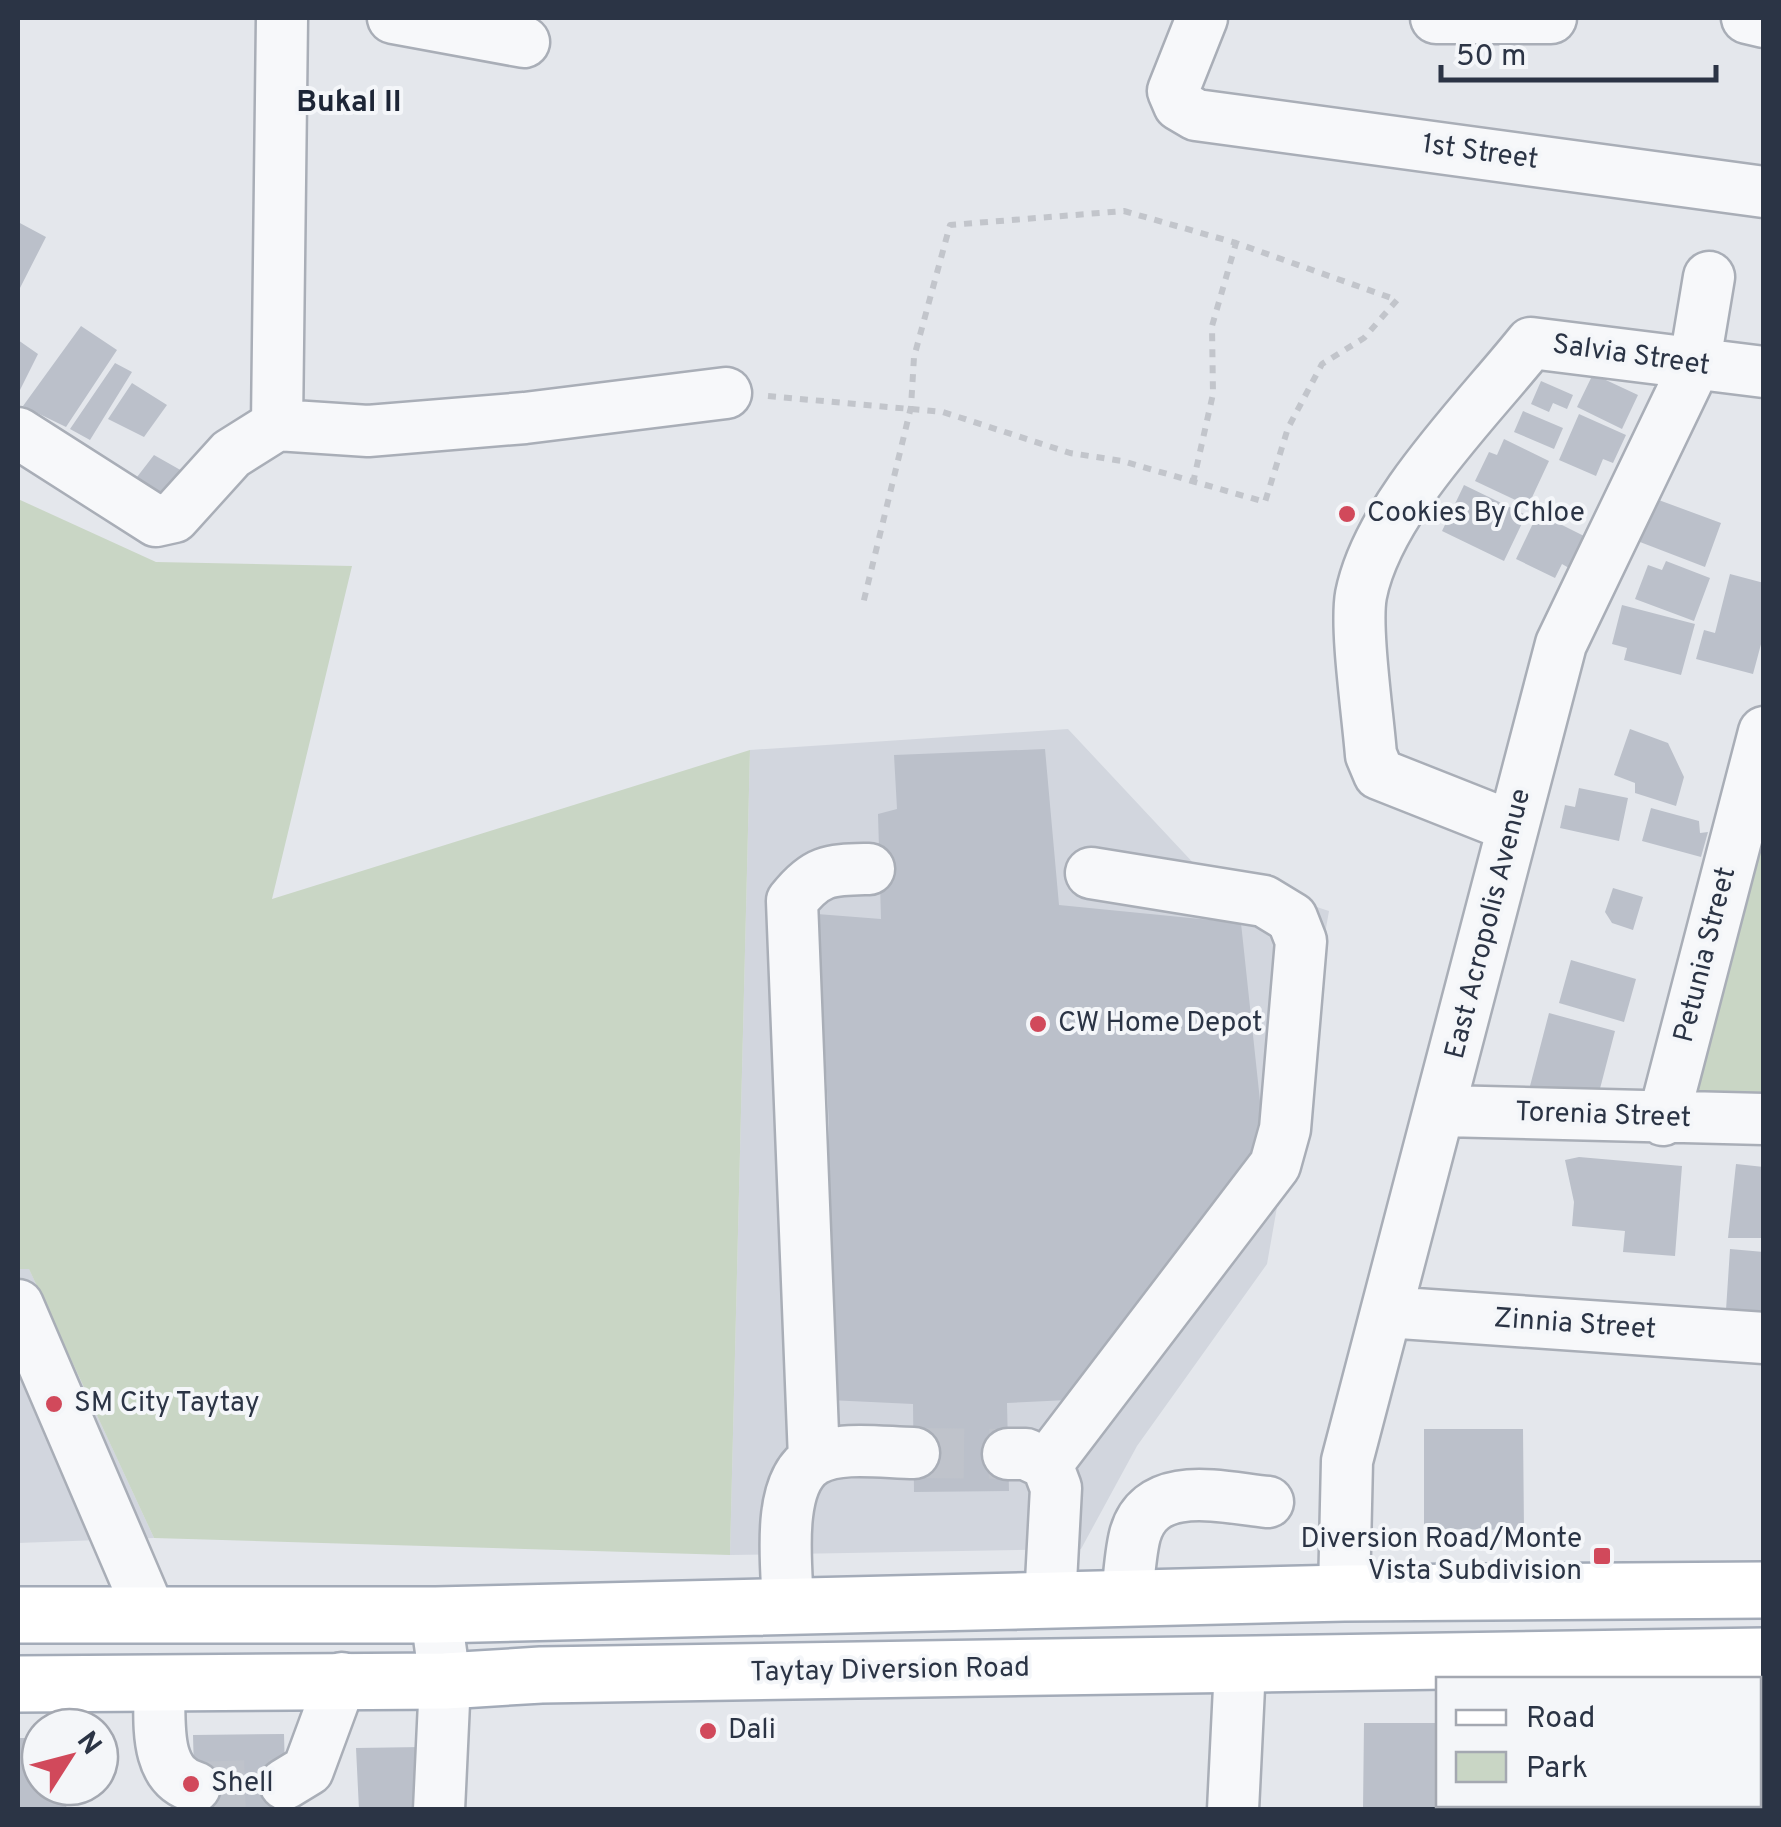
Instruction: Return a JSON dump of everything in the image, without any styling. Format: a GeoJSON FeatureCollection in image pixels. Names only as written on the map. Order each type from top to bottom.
{"type":"FeatureCollection","features":[{"type":"Feature","properties":{"kind":"main road"},"geometry":{"type":"LineString","coordinates":[[18,1615],[436,1615],[1344,1593],[1764,1590]]}},
{"type":"Feature","properties":{"kind":"main road","name":"Taytay Diversion Road"},"geometry":{"type":"LineString","coordinates":[[18,1684],[1240,1668],[1764,1656]]}},
{"type":"Feature","properties":{"kind":"street"},"geometry":{"type":"LineString","coordinates":[[277,425],[282,18]]}},
{"type":"Feature","properties":{"kind":"street"},"geometry":{"type":"LineString","coordinates":[[393,18],[524,42]]}},
{"type":"Feature","properties":{"kind":"street","name":"1st Street"},"geometry":{"type":"LineString","coordinates":[[1202,18],[1174,91],[1179,105],[1196,114],[1764,192]]}},
{"type":"Feature","properties":{"kind":"street"},"geometry":{"type":"LineString","coordinates":[[1436,18],[1551,18]]}},
{"type":"Feature","properties":{"kind":"street"},"geometry":{"type":"LineString","coordinates":[[1747,18],[1764,22]]}},
{"type":"Feature","properties":{"kind":"street","name":"East Acropolis Avenue"},"geometry":{"type":"LineString","coordinates":[[1344,1593],[1347,1461],[1442,1111],[1561,644],[1694,366],[1710,277]]}},
{"type":"Feature","properties":{"kind":"street","name":"Salvia Street"},"geometry":{"type":"LineString","coordinates":[[1513,827],[1378,774],[1371,755],[1360,597],[1380,540],[1401,505],[1531,343],[1548,342],[1694,366],[1764,372]]}},
{"type":"Feature","properties":{"kind":"street"},"geometry":{"type":"LineString","coordinates":[[18,433],[156,521],[174,517],[231,454],[277,425],[368,431],[524,418],[726,392]]}},
{"type":"Feature","properties":{"kind":"street","name":"Petunia Street"},"geometry":{"type":"LineString","coordinates":[[1663,1120],[1764,732]]}},
{"type":"Feature","properties":{"kind":"street"},"geometry":{"type":"LineString","coordinates":[[814,1459],[815,1124],[792,901],[809,880],[832,870],[869,870]]}},
{"type":"Feature","properties":{"kind":"street"},"geometry":{"type":"LineString","coordinates":[[1050,1601],[1056,1488],[1028,1459],[1275,1165],[1285,1129],[1301,941],[1292,918],[1264,901],[1091,873]]}},
{"type":"Feature","properties":{"kind":"street","name":"Torenia Street"},"geometry":{"type":"LineString","coordinates":[[1442,1111],[1663,1120],[1764,1119]]}},
{"type":"Feature","properties":{"kind":"street"},"geometry":{"type":"LineString","coordinates":[[18,1305],[150,1612]]}},
{"type":"Feature","properties":{"kind":"street","name":"Zinnia Street"},"geometry":{"type":"LineString","coordinates":[[1386,1312],[1764,1338]]}},
{"type":"Feature","properties":{"kind":"street"},"geometry":{"type":"LineString","coordinates":[[788,1606],[787,1505],[798,1478],[814,1459],[846,1453],[914,1453]]}},
{"type":"Feature","properties":{"kind":"street"},"geometry":{"type":"LineString","coordinates":[[1127,1599],[1135,1536],[1141,1520],[1166,1498],[1185,1494],[1268,1502]]}},
{"type":"Feature","properties":{"kind":"street"},"geometry":{"type":"LineString","coordinates":[[436,1615],[445,1680],[438,1810]]}},
{"type":"Feature","properties":{"kind":"street"},"geometry":{"type":"LineString","coordinates":[[1233,1810],[1240,1668]]}},
{"type":"Feature","properties":{"kind":"street"},"geometry":{"type":"LineString","coordinates":[[285,1784],[308,1770],[342,1678]]}},
{"type":"Feature","properties":{"kind":"street"},"geometry":{"type":"LineString","coordinates":[[159,1682],[162,1753],[177,1779],[195,1788]]}},
{"type":"Feature","properties":{"kind":"path"},"geometry":{"type":"LineString","coordinates":[[726,392],[910,407],[943,412],[1070,453],[1122,460],[1265,502],[1288,428],[1322,364],[1364,338],[1398,300],[1236,243],[1124,211],[950,225],[914,357],[910,407],[863,604]]}},
{"type":"Feature","properties":{"kind":"path"},"geometry":{"type":"LineString","coordinates":[[1192,483],[1214,394],[1212,326],[1236,243]]}},
{"type":"Feature","properties":{"kind":"shaded area"},"geometry":{"type":"Polygon","coordinates":[[[1068,729],[1198,868],[1329,911],[1267,1264],[1137,1446],[1081,1549],[730,1555],[750,750],[1068,729]]]}},
{"type":"Feature","properties":{"kind":"shaded area","name":"SM City Taytay"},"geometry":{"type":"Polygon","coordinates":[[[18,1245],[154,1538],[18,1543],[18,1245]]]}},
{"type":"Feature","properties":{"kind":"green space"},"geometry":{"type":"Polygon","coordinates":[[[18,499],[156,562],[352,566],[272,899],[750,750],[730,1555],[154,1538],[29,1269],[18,1269],[18,499]]]}},
{"type":"Feature","properties":{"kind":"green space"},"geometry":{"type":"Polygon","coordinates":[[[1763,781],[1763,1100],[1680,1096],[1763,781]]]}},
{"type":"Feature","properties":{"kind":"building"},"geometry":{"type":"Polygon","coordinates":[[[18,222],[46,237],[20,288],[18,287],[18,222]]]}},
{"type":"Feature","properties":{"kind":"building"},"geometry":{"type":"Polygon","coordinates":[[[81,326],[117,350],[66,427],[23,406],[81,326]]]}},
{"type":"Feature","properties":{"kind":"building"},"geometry":{"type":"Polygon","coordinates":[[[18,340],[38,354],[18,394],[18,340]]]}},
{"type":"Feature","properties":{"kind":"building"},"geometry":{"type":"Polygon","coordinates":[[[115,363],[132,372],[90,440],[70,429],[115,363]]]}},
{"type":"Feature","properties":{"kind":"building"},"geometry":{"type":"Polygon","coordinates":[[[1593,374],[1638,395],[1622,429],[1577,407],[1593,374]]]}},
{"type":"Feature","properties":{"kind":"building"},"geometry":{"type":"Polygon","coordinates":[[[1541,381],[1573,395],[1567,409],[1553,403],[1549,412],[1531,404],[1541,381]]]}},
{"type":"Feature","properties":{"kind":"building"},"geometry":{"type":"Polygon","coordinates":[[[132,383],[167,405],[144,437],[108,419],[132,383]]]}},
{"type":"Feature","properties":{"kind":"building"},"geometry":{"type":"Polygon","coordinates":[[[1523,411],[1563,428],[1554,449],[1514,432],[1523,411]]]}},
{"type":"Feature","properties":{"kind":"building"},"geometry":{"type":"Polygon","coordinates":[[[1579,414],[1626,435],[1613,463],[1603,459],[1596,476],[1559,460],[1579,414]]]}},
{"type":"Feature","properties":{"kind":"building"},"geometry":{"type":"Polygon","coordinates":[[[1504,439],[1549,461],[1528,506],[1475,481],[1489,452],[1497,455],[1504,439]]]}},
{"type":"Feature","properties":{"kind":"building"},"geometry":{"type":"Polygon","coordinates":[[[154,455],[191,476],[167,513],[127,490],[154,455]]]}},
{"type":"Feature","properties":{"kind":"building"},"geometry":{"type":"Polygon","coordinates":[[[1464,485],[1526,515],[1504,561],[1442,531],[1464,485]]]}},
{"type":"Feature","properties":{"kind":"building"},"geometry":{"type":"Polygon","coordinates":[[[1656,499],[1721,523],[1705,567],[1640,542],[1656,499]]]}},
{"type":"Feature","properties":{"kind":"building"},"geometry":{"type":"Polygon","coordinates":[[[1538,513],[1590,539],[1574,571],[1562,564],[1555,578],[1516,559],[1538,513]]]}},
{"type":"Feature","properties":{"kind":"building"},"geometry":{"type":"Polygon","coordinates":[[[1666,561],[1710,578],[1694,621],[1635,599],[1648,565],[1662,570],[1666,561]]]}},
{"type":"Feature","properties":{"kind":"building"},"geometry":{"type":"Polygon","coordinates":[[[1730,574],[1764,583],[1764,633],[1753,674],[1696,659],[1704,630],[1715,633],[1730,574]]]}},
{"type":"Feature","properties":{"kind":"building"},"geometry":{"type":"Polygon","coordinates":[[[1622,605],[1695,624],[1681,675],[1624,660],[1627,648],[1612,644],[1622,605]]]}},
{"type":"Feature","properties":{"kind":"building"},"geometry":{"type":"Polygon","coordinates":[[[1630,729],[1668,743],[1684,777],[1676,806],[1635,793],[1635,783],[1614,775],[1630,729]]]}},
{"type":"Feature","properties":{"kind":"building","name":"CW Home Depot"},"geometry":{"type":"Polygon","coordinates":[[[1045,749],[1059,905],[1241,923],[1264,1138],[1068,1400],[1007,1403],[1009,1491],[914,1492],[913,1404],[829,1400],[829,1124],[817,914],[881,919],[878,814],[897,809],[894,755],[1045,749]]]}},
{"type":"Feature","properties":{"kind":"building"},"geometry":{"type":"Polygon","coordinates":[[[1579,788],[1628,798],[1619,841],[1560,828],[1565,805],[1575,807],[1579,788]]]}},
{"type":"Feature","properties":{"kind":"building"},"geometry":{"type":"Polygon","coordinates":[[[1651,808],[1699,821],[1700,833],[1708,832],[1701,857],[1642,841],[1651,808]]]}},
{"type":"Feature","properties":{"kind":"building"},"geometry":{"type":"Polygon","coordinates":[[[1613,888],[1643,897],[1633,930],[1612,923],[1605,912],[1613,888]]]}},
{"type":"Feature","properties":{"kind":"building"},"geometry":{"type":"Polygon","coordinates":[[[1571,960],[1636,979],[1624,1022],[1559,1003],[1571,960]]]}},
{"type":"Feature","properties":{"kind":"building"},"geometry":{"type":"Polygon","coordinates":[[[1549,1013],[1615,1031],[1596,1104],[1530,1086],[1549,1013]]]}},
{"type":"Feature","properties":{"kind":"building"},"geometry":{"type":"Polygon","coordinates":[[[1579,1157],[1682,1166],[1675,1256],[1623,1252],[1625,1231],[1572,1226],[1574,1202],[1565,1160],[1579,1157]]]}},
{"type":"Feature","properties":{"kind":"building"},"geometry":{"type":"Polygon","coordinates":[[[1736,1164],[1764,1167],[1764,1238],[1728,1238],[1736,1164]]]}},
{"type":"Feature","properties":{"kind":"building"},"geometry":{"type":"Polygon","coordinates":[[[1730,1249],[1764,1252],[1764,1313],[1726,1310],[1730,1249]]]}},
{"type":"Feature","properties":{"kind":"building"},"geometry":{"type":"Polygon","coordinates":[[[1424,1429],[1523,1429],[1524,1530],[1424,1529],[1424,1429]]]}},
{"type":"Feature","properties":{"kind":"building"},"geometry":{"type":"Polygon","coordinates":[[[1364,1723],[1436,1723],[1436,1807],[1452,1810],[1363,1810],[1364,1723]]]}},
{"type":"Feature","properties":{"kind":"building"},"geometry":{"type":"Polygon","coordinates":[[[284,1734],[286,1810],[195,1810],[193,1735],[284,1734]]]}},
{"type":"Feature","properties":{"kind":"building"},"geometry":{"type":"Polygon","coordinates":[[[20,1738],[20,1807],[66,1807],[18,1810],[20,1738]]]}},
{"type":"Feature","properties":{"kind":"building"},"geometry":{"type":"Polygon","coordinates":[[[422,1747],[413,1810],[359,1810],[356,1748],[422,1747]]]}},
{"type":"Feature","properties":{"kind":"building"},"geometry":{"type":"Polygon","coordinates":[[[1455,1807],[1570,1807],[1570,1810],[1455,1807]]]}},
{"type":"Feature","properties":{"kind":"tunnel"},"geometry":{"type":"LineString","coordinates":[[914,1453],[1008,1454]]}},
{"type":"Feature","properties":{"kind":"tunnel"},"geometry":{"type":"LineString","coordinates":[[195,1787],[285,1784]]}},
{"type":"Feature","properties":{"kind":"place","name":"Cookies By Chloe"},"geometry":{"type":"Point","coordinates":[1347,514]}},
{"type":"Feature","properties":{"kind":"place","name":"CW Home Depot"},"geometry":{"type":"Point","coordinates":[1038,1024]}},
{"type":"Feature","properties":{"kind":"place","name":"SM City Taytay"},"geometry":{"type":"Point","coordinates":[54,1404]}},
{"type":"Feature","properties":{"kind":"place","name":"Diversion Road/Monte Vista Subdivision"},"geometry":{"type":"Point","coordinates":[1602,1556]}},
{"type":"Feature","properties":{"kind":"place","name":"Dali"},"geometry":{"type":"Point","coordinates":[708,1731]}},
{"type":"Feature","properties":{"kind":"place","name":"Shell"},"geometry":{"type":"Point","coordinates":[191,1784]}},
{"type":"Feature","properties":{"kind":"district","name":"Bukal II"},"geometry":{"type":"Point","coordinates":[349,103]}}]}
